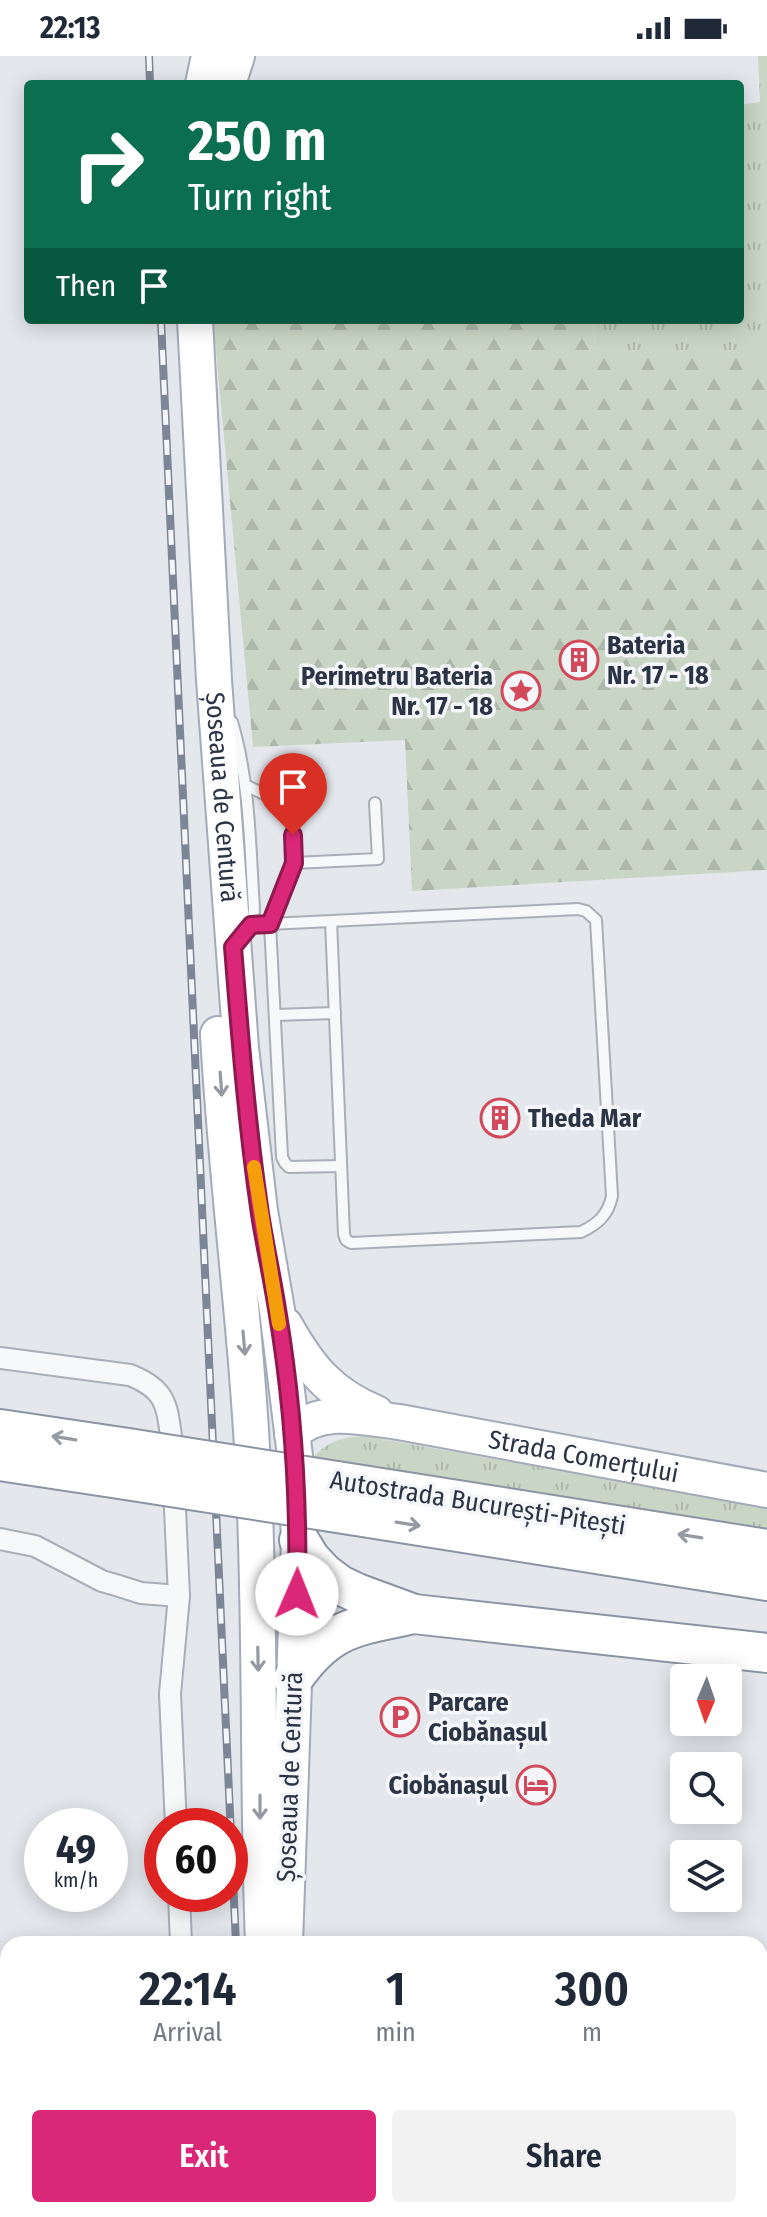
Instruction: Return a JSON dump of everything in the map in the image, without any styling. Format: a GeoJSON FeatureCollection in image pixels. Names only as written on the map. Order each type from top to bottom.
{"type":"FeatureCollection","features":[{"type":"Feature","properties":{"kind":"highway","name":"Autostrada București-Pitești"},"geometry":{"type":"LineString","coordinates":[[0,1429],[127,1464],[334,1496],[764,1579]]}},
{"type":"Feature","properties":{"kind":"highway","name":"Autostrada București-Pitești"},"geometry":{"type":"LineString","coordinates":[[0,1461],[127,1464]]}},
{"type":"Feature","properties":{"kind":"highway","name":"Autostrada București-Pitești"},"geometry":{"type":"LineString","coordinates":[[334,1496],[621,1558],[723,1593],[764,1579]]}},
{"type":"Feature","properties":{"kind":"highway"},"geometry":{"type":"LineString","coordinates":[[299,1540],[310,1558],[340,1585],[414,1614],[767,1653]]}},
{"type":"Feature","properties":{"kind":"highway"},"geometry":{"type":"LineString","coordinates":[[293,1679],[308,1658],[330,1638],[367,1624],[414,1614]]}},
{"type":"Feature","properties":{"kind":"main road"},"geometry":{"type":"LineString","coordinates":[[206,80],[209,56]]}},
{"type":"Feature","properties":{"kind":"main road"},"geometry":{"type":"LineString","coordinates":[[208,80],[217,56]]}},
{"type":"Feature","properties":{"kind":"main road"},"geometry":{"type":"LineString","coordinates":[[229,80],[237,56]]}},
{"type":"Feature","properties":{"kind":"main road","name":"Șoseaua de Centură"},"geometry":{"type":"LineString","coordinates":[[178,324],[221,1097],[244,1340],[254,1487],[263,1936]]}},
{"type":"Feature","properties":{"kind":"main road","name":"Șoseaua de Centură"},"geometry":{"type":"LineString","coordinates":[[195,324],[214,680],[242,936],[241,1048],[258,1195],[277,1310],[292,1434],[299,1540],[285,1936]]}},
{"type":"Feature","properties":{"kind":"main road"},"geometry":{"type":"LineString","coordinates":[[277,1310],[315,1373],[338,1394],[362,1408],[399,1422]]}},
{"type":"Feature","properties":{"kind":"main road"},"geometry":{"type":"LineString","coordinates":[[292,1434],[311,1419],[326,1416],[399,1422]]}},
{"type":"Feature","properties":{"kind":"main road","name":"Strada Comerțului"},"geometry":{"type":"LineString","coordinates":[[399,1422],[767,1490]]}},
{"type":"Feature","properties":{"kind":"street"},"geometry":{"type":"LineString","coordinates":[[0,1358],[130,1375],[144,1381],[161,1395],[172,1444],[179,1596],[170,1694],[175,1808]]}},
{"type":"Feature","properties":{"kind":"street"},"geometry":{"type":"LineString","coordinates":[[0,1539],[35,1546],[102,1581],[141,1593],[179,1596]]}},
{"type":"Feature","properties":{"kind":"street"},"geometry":{"type":"LineString","coordinates":[[180,1912],[181,1936]]}},
{"type":"Feature","properties":{"kind":"lane"},"geometry":{"type":"LineString","coordinates":[[214,680],[227,706],[245,785],[254,909],[242,936]]}},
{"type":"Feature","properties":{"kind":"lane"},"geometry":{"type":"LineString","coordinates":[[245,785],[291,807],[294,863],[270,924],[282,1157],[289,1167],[341,1166]]}},
{"type":"Feature","properties":{"kind":"lane"},"geometry":{"type":"LineString","coordinates":[[294,863],[378,859],[375,803]]}},
{"type":"Feature","properties":{"kind":"lane"},"geometry":{"type":"LineString","coordinates":[[242,936],[270,924],[331,921],[578,909],[592,915],[596,920],[612,1196],[603,1218],[581,1232],[351,1243],[346,1240],[331,921]]}},
{"type":"Feature","properties":{"kind":"lane"},"geometry":{"type":"LineString","coordinates":[[276,1015],[335,1013]]}},
{"type":"Feature","properties":{"kind":"green space"},"geometry":{"type":"Polygon","coordinates":[[[758,56],[767,56],[767,356],[596,356],[593,324],[744,324],[744,104],[760,102],[758,56]]]}},
{"type":"Feature","properties":{"kind":"green space"},"geometry":{"type":"Polygon","coordinates":[[[213,324],[593,324],[596,356],[767,356],[767,870],[412,891],[405,740],[253,747],[213,324]]]}},
{"type":"Feature","properties":{"kind":"green space"},"geometry":{"type":"Polygon","coordinates":[[[364,1436],[767,1507],[767,1534],[308,1462],[333,1442],[364,1436]]]}},
{"type":"Feature","properties":{"kind":"railway"},"geometry":{"type":"LineString","coordinates":[[149,56],[150,80]]}},
{"type":"Feature","properties":{"kind":"railway"},"geometry":{"type":"LineString","coordinates":[[161,324],[236,1936]]}},
{"type":"Feature","properties":{"kind":"slow traffic"},"geometry":{"type":"LineString","coordinates":[[254,1167],[279,1324]]}},
{"type":"Feature","properties":{"kind":"place","name":"Bateria Nr. 17 - 18"},"geometry":{"type":"Point","coordinates":[579,660]}},
{"type":"Feature","properties":{"kind":"place","name":"Perimetru Bateria Nr. 17 - 18"},"geometry":{"type":"Point","coordinates":[521,691]}},
{"type":"Feature","properties":{"kind":"place","name":"Theda Mar"},"geometry":{"type":"Point","coordinates":[500,1118]}},
{"type":"Feature","properties":{"kind":"place","name":"Parcare Ciobănașul"},"geometry":{"type":"Point","coordinates":[400,1717]}},
{"type":"Feature","properties":{"kind":"place","name":"Ciobănașul"},"geometry":{"type":"Point","coordinates":[536,1785]}},
{"type":"Feature","properties":{"kind":"route"},"geometry":{"type":"LineString","coordinates":[[293,835],[294,863],[270,924],[251,925],[233,947],[250,1133],[295,1456],[299,1540],[297,1594]]}}]}
